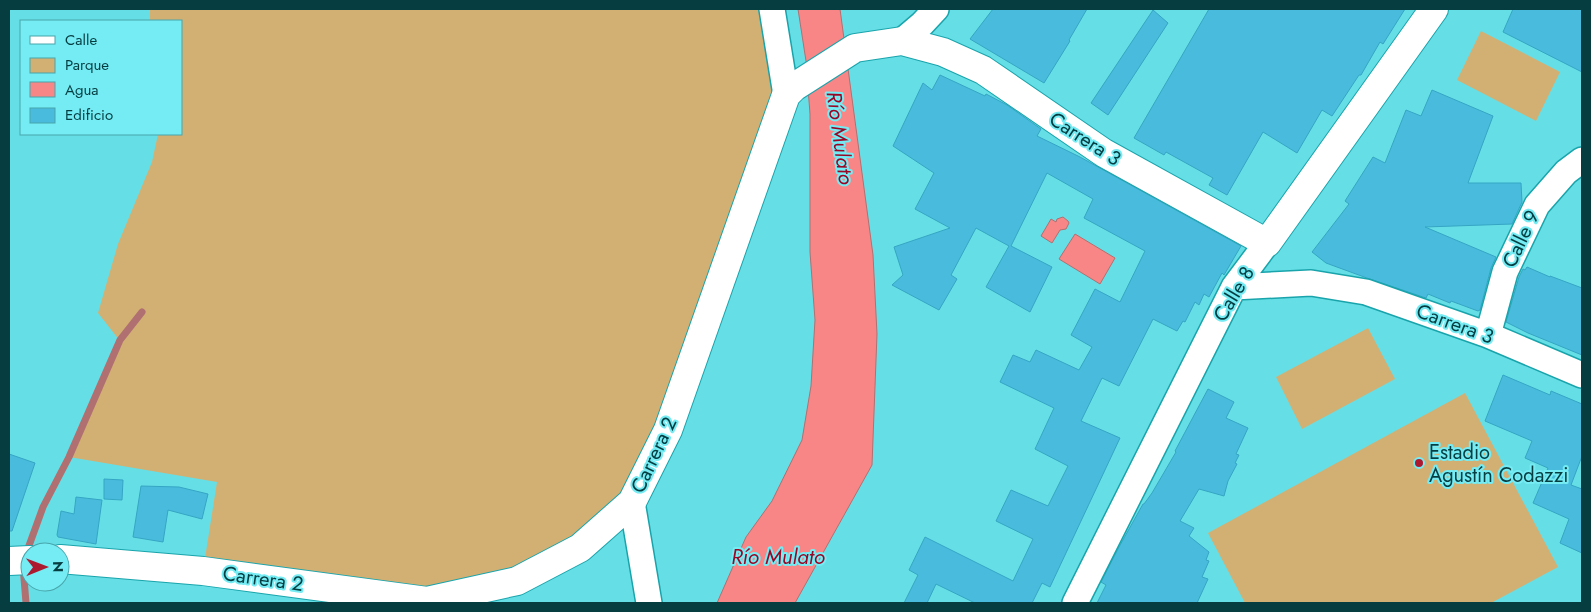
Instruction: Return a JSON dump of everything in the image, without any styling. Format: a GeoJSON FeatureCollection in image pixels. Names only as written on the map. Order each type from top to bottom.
{"type":"FeatureCollection","features":[{"type":"Feature","properties":{"kind":"main road","name":"Calle 8"},"geometry":{"type":"LineString","coordinates":[[1267,243],[1434,9]]}},
{"type":"Feature","properties":{"kind":"main road"},"geometry":{"type":"LineString","coordinates":[[790,91],[855,48],[902,41]]}},
{"type":"Feature","properties":{"kind":"main road","name":"Carrera 3"},"geometry":{"type":"LineString","coordinates":[[902,41],[944,52],[983,70],[1104,153],[1267,243]]}},
{"type":"Feature","properties":{"kind":"main road","name":"Carrera 2"},"geometry":{"type":"LineString","coordinates":[[70,560],[203,571],[427,601],[517,581],[580,548],[632,502],[668,430],[790,91]]}},
{"type":"Feature","properties":{"kind":"street"},"geometry":{"type":"LineString","coordinates":[[772,9],[790,91]]}},
{"type":"Feature","properties":{"kind":"street"},"geometry":{"type":"LineString","coordinates":[[902,41],[936,9]]}},
{"type":"Feature","properties":{"kind":"street","name":"Calle 9"},"geometry":{"type":"LineString","coordinates":[[1488,335],[1505,272],[1537,205],[1566,172],[1582,160]]}},
{"type":"Feature","properties":{"kind":"street","name":"Calle 8"},"geometry":{"type":"LineString","coordinates":[[1075,603],[1234,287],[1267,243]]}},
{"type":"Feature","properties":{"kind":"street","name":"Carrera 3"},"geometry":{"type":"LineString","coordinates":[[1234,287],[1311,284],[1366,292],[1488,335],[1582,375]]}},
{"type":"Feature","properties":{"kind":"street"},"geometry":{"type":"LineString","coordinates":[[632,502],[649,603]]}},
{"type":"Feature","properties":{"kind":"green space"},"geometry":{"type":"Polygon","coordinates":[[[150,9],[772,9],[786,95],[668,430],[580,548],[427,601],[203,571],[217,482],[69,457],[120,341],[98,313],[118,244],[152,162],[158,135],[182,135],[182,20],[150,20],[150,9]]]}},
{"type":"Feature","properties":{"kind":"green space"},"geometry":{"type":"Polygon","coordinates":[[[1481,31],[1560,72],[1536,121],[1457,80],[1481,31]]]}},
{"type":"Feature","properties":{"kind":"green space"},"geometry":{"type":"Polygon","coordinates":[[[1368,328],[1395,379],[1302,429],[1276,377],[1368,328]]]}},
{"type":"Feature","properties":{"kind":"green space","name":"Estadio Agustín Codazzi"},"geometry":{"type":"Polygon","coordinates":[[[1465,393],[1558,567],[1491,603],[1245,603],[1208,533],[1465,393]]]}},
{"type":"Feature","properties":{"kind":"water","name":"Río Mulato"},"geometry":{"type":"Polygon","coordinates":[[[798,9],[840,9],[873,255],[877,334],[872,465],[795,603],[717,603],[746,537],[772,501],[802,440],[811,386],[815,320],[810,252],[810,114],[806,61],[798,9]]]}},
{"type":"Feature","properties":{"kind":"water"},"geometry":{"type":"Polygon","coordinates":[[[1063,217],[1069,223],[1066,229],[1060,230],[1052,243],[1041,236],[1051,219],[1056,222],[1057,219],[1063,217]]]}},
{"type":"Feature","properties":{"kind":"water"},"geometry":{"type":"Polygon","coordinates":[[[1075,234],[1115,258],[1100,284],[1059,259],[1075,234]]]}},
{"type":"Feature","properties":{"kind":"building"},"geometry":{"type":"Polygon","coordinates":[[[993,9],[1087,9],[1044,83],[970,39],[993,9]]]}},
{"type":"Feature","properties":{"kind":"building"},"geometry":{"type":"Polygon","coordinates":[[[1209,9],[1405,9],[1383,44],[1380,42],[1361,75],[1359,75],[1332,116],[1322,110],[1297,153],[1263,132],[1227,195],[1209,185],[1213,178],[1166,152],[1164,155],[1134,138],[1209,9]]]}},
{"type":"Feature","properties":{"kind":"building"},"geometry":{"type":"Polygon","coordinates":[[[1513,9],[1582,9],[1582,72],[1503,32],[1513,9]]]}},
{"type":"Feature","properties":{"kind":"building"},"geometry":{"type":"Polygon","coordinates":[[[1153,10],[1168,23],[1108,115],[1091,103],[1153,10]]]}},
{"type":"Feature","properties":{"kind":"building"},"geometry":{"type":"Polygon","coordinates":[[[940,75],[1007,105],[1041,129],[1037,136],[1080,157],[1241,246],[1224,275],[1222,273],[1209,297],[1204,294],[1199,305],[1195,302],[1185,322],[1183,321],[1177,331],[1153,319],[1119,386],[1102,378],[1081,421],[1120,438],[1050,587],[1042,583],[1032,603],[975,603],[936,584],[927,603],[904,603],[918,575],[909,570],[925,537],[1013,581],[1033,539],[996,521],[1011,490],[1048,506],[1068,466],[1035,449],[1054,408],[1000,382],[1013,355],[1030,362],[1036,350],[1079,370],[1092,347],[1071,335],[1095,289],[1120,302],[1145,251],[1084,218],[1093,199],[1047,173],[1011,246],[1052,267],[1030,312],[986,287],[1009,246],[976,228],[951,275],[957,279],[939,310],[892,285],[903,275],[894,247],[950,228],[915,209],[934,173],[893,146],[923,83],[932,90],[940,75]]]}},
{"type":"Feature","properties":{"kind":"building"},"geometry":{"type":"Polygon","coordinates":[[[1432,90],[1493,116],[1468,183],[1521,183],[1522,202],[1512,224],[1425,227],[1496,257],[1491,268],[1480,310],[1478,311],[1428,294],[1426,298],[1367,278],[1326,263],[1312,252],[1349,204],[1345,201],[1373,157],[1385,163],[1406,110],[1421,116],[1432,90]]]}},
{"type":"Feature","properties":{"kind":"building"},"geometry":{"type":"Polygon","coordinates":[[[1527,267],[1582,288],[1582,355],[1506,322],[1519,277],[1523,269],[1525,270],[1527,267]]]}},
{"type":"Feature","properties":{"kind":"building"},"geometry":{"type":"Polygon","coordinates":[[[1503,375],[1550,395],[1551,391],[1582,404],[1582,456],[1571,485],[1582,489],[1582,553],[1560,543],[1569,519],[1533,503],[1548,468],[1525,458],[1532,441],[1485,421],[1503,375]]]}},
{"type":"Feature","properties":{"kind":"building"},"geometry":{"type":"Polygon","coordinates":[[[1208,389],[1234,402],[1226,418],[1248,428],[1236,454],[1239,455],[1235,463],[1237,464],[1228,481],[1224,496],[1199,489],[1180,521],[1194,528],[1189,536],[1209,552],[1206,560],[1209,561],[1202,577],[1208,579],[1197,603],[1097,603],[1106,585],[1101,582],[1119,547],[1143,504],[1152,493],[1176,452],[1208,389]]]}},
{"type":"Feature","properties":{"kind":"building"},"geometry":{"type":"Polygon","coordinates":[[[9,454],[35,463],[12,531],[9,531],[9,454]]]}},
{"type":"Feature","properties":{"kind":"building"},"geometry":{"type":"Polygon","coordinates":[[[104,479],[123,480],[122,500],[104,499],[104,479]]]}},
{"type":"Feature","properties":{"kind":"building"},"geometry":{"type":"Polygon","coordinates":[[[141,486],[179,487],[208,494],[202,519],[168,510],[163,542],[133,537],[141,486]]]}},
{"type":"Feature","properties":{"kind":"building"},"geometry":{"type":"Polygon","coordinates":[[[76,497],[102,500],[96,544],[58,537],[57,535],[61,511],[74,514],[76,497]]]}},
{"type":"Feature","properties":{"kind":"waterway"},"geometry":{"type":"LineString","coordinates":[[30,542],[43,507],[69,457],[120,340],[142,312]]}},
{"type":"Feature","properties":{"kind":"waterway"},"geometry":{"type":"LineString","coordinates":[[25,592],[26,603]]}},
{"type":"Feature","properties":{"kind":"place","name":"Estadio Agustín Codazzi"},"geometry":{"type":"Point","coordinates":[1419,463]}}]}
